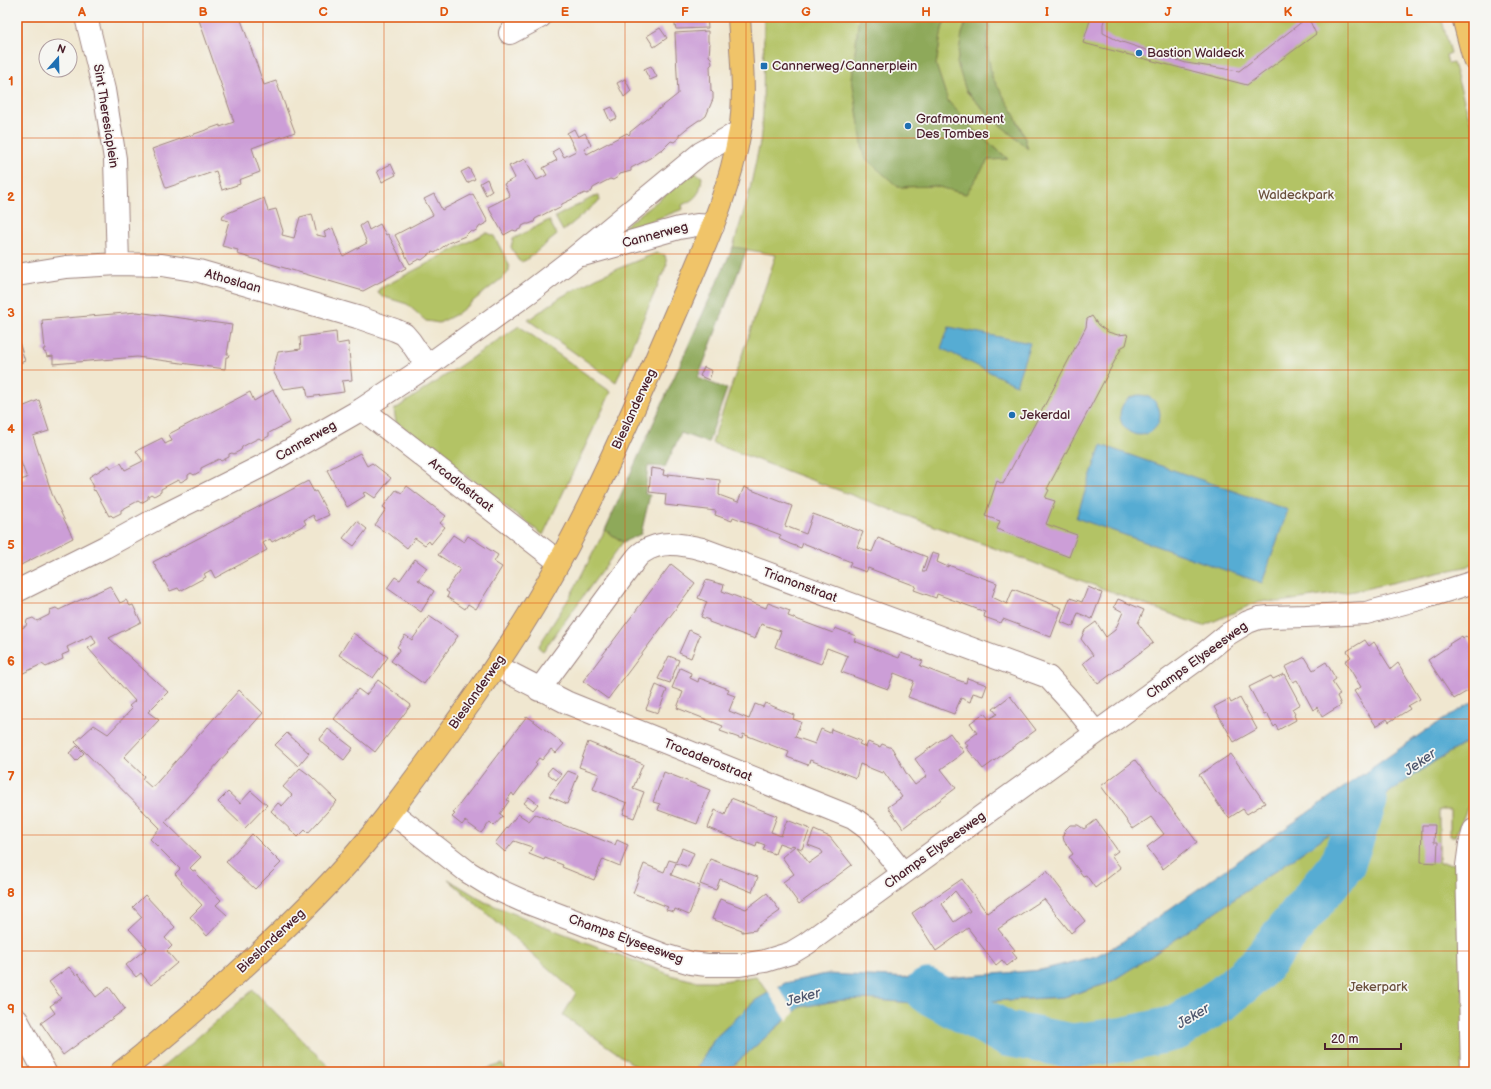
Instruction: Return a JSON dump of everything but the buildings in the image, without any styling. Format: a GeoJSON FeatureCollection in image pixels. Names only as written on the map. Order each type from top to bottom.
{"type":"FeatureCollection","features":[{"type":"Feature","properties":{"kind":"main road"},"geometry":{"type":"LineString","coordinates":[[713,226],[728,179],[739,132],[742,100],[739,17]]}},
{"type":"Feature","properties":{"kind":"main road"},"geometry":{"type":"LineString","coordinates":[[1463,17],[1474,59]]}},
{"type":"Feature","properties":{"kind":"main road","name":"Bieslanderweg"},"geometry":{"type":"LineString","coordinates":[[121,1072],[200,1008],[304,910],[352,858],[390,811],[463,714],[522,626],[559,562],[619,443],[713,226]]}},
{"type":"Feature","properties":{"kind":"street","name":"Sint Theresiaplein"},"geometry":{"type":"LineString","coordinates":[[86,17],[104,90],[115,159],[118,264]]}},
{"type":"Feature","properties":{"kind":"street"},"geometry":{"type":"LineString","coordinates":[[510,33],[540,17]]}},
{"type":"Feature","properties":{"kind":"street","name":"Cannerweg"},"geometry":{"type":"LineString","coordinates":[[17,591],[106,547],[158,518],[264,465],[362,409],[427,366],[531,291],[574,258],[701,153],[739,132]]}},
{"type":"Feature","properties":{"kind":"street","name":"Cannerweg"},"geometry":{"type":"LineString","coordinates":[[574,258],[679,228],[697,225],[713,226]]}},
{"type":"Feature","properties":{"kind":"street","name":"Athoslaan"},"geometry":{"type":"LineString","coordinates":[[17,275],[66,267],[118,264],[162,265],[199,271],[357,317],[395,330],[404,334],[427,366]]}},
{"type":"Feature","properties":{"kind":"street","name":"Arcadiastraat"},"geometry":{"type":"LineString","coordinates":[[362,409],[559,562]]}},
{"type":"Feature","properties":{"kind":"street","name":"Trianonstraat"},"geometry":{"type":"LineString","coordinates":[[539,690],[632,564],[642,553],[653,547],[667,544],[681,544],[710,551],[1044,675],[1055,684],[1096,733]]}},
{"type":"Feature","properties":{"kind":"street","name":"Champs Elyseesweg"},"geometry":{"type":"LineString","coordinates":[[390,811],[468,872],[509,895],[664,955],[691,963],[707,965],[740,965],[755,963],[791,953],[806,944],[1195,661],[1228,634],[1248,622],[1259,618],[1269,617],[1366,613],[1474,582]]}},
{"type":"Feature","properties":{"kind":"street","name":"Trocaderostraat"},"geometry":{"type":"LineString","coordinates":[[496,666],[539,690],[568,703],[853,818],[868,829],[903,873]]}},
{"type":"Feature","properties":{"kind":"street"},"geometry":{"type":"LineString","coordinates":[[1472,1072],[1467,866],[1470,844],[1474,830]]}},
{"type":"Feature","properties":{"kind":"street"},"geometry":{"type":"LineString","coordinates":[[17,1020],[45,1072]]}},
{"type":"Feature","properties":{"kind":"green space","name":"Waldeckpark"},"geometry":{"type":"Polygon","coordinates":[[[764,17],[859,17],[852,79],[898,187],[935,186],[966,194],[988,160],[1008,159],[976,131],[948,102],[936,65],[942,29],[946,17],[968,17],[962,34],[966,91],[990,116],[1027,148],[1022,130],[990,72],[988,32],[990,17],[1441,17],[1451,53],[1446,55],[1448,64],[1453,63],[1474,134],[1474,565],[1355,591],[1279,602],[1260,601],[1203,626],[712,443],[776,255],[733,247],[748,198],[760,142],[763,113],[764,17]]]}},
{"type":"Feature","properties":{"kind":"green space"},"geometry":{"type":"Polygon","coordinates":[[[859,17],[946,17],[942,29],[936,65],[948,101],[976,131],[1008,159],[988,160],[966,194],[935,186],[898,187],[864,157],[852,79],[859,17]]]}},
{"type":"Feature","properties":{"kind":"green space"},"geometry":{"type":"Polygon","coordinates":[[[968,17],[990,17],[987,49],[992,77],[1012,110],[1024,136],[1028,149],[990,116],[966,91],[957,63],[962,34],[968,17]]]}},
{"type":"Feature","properties":{"kind":"green space"},"geometry":{"type":"Polygon","coordinates":[[[695,172],[702,177],[699,191],[692,200],[682,205],[683,209],[612,236],[695,172]]]}},
{"type":"Feature","properties":{"kind":"green space"},"geometry":{"type":"Polygon","coordinates":[[[595,196],[599,196],[600,201],[563,231],[555,217],[595,196]]]}},
{"type":"Feature","properties":{"kind":"green space"},"geometry":{"type":"Polygon","coordinates":[[[549,220],[557,235],[526,260],[521,262],[518,260],[511,247],[513,239],[549,220]]]}},
{"type":"Feature","properties":{"kind":"green space"},"geometry":{"type":"Polygon","coordinates":[[[485,233],[494,236],[509,264],[509,271],[457,314],[439,323],[426,321],[407,304],[381,296],[378,293],[379,289],[485,233]]]}},
{"type":"Feature","properties":{"kind":"green space"},"geometry":{"type":"Polygon","coordinates":[[[733,247],[747,249],[698,378],[727,389],[708,443],[681,433],[665,467],[648,466],[645,494],[650,495],[641,534],[623,542],[605,530],[733,247]]]}},
{"type":"Feature","properties":{"kind":"green space"},"geometry":{"type":"Polygon","coordinates":[[[656,253],[665,255],[667,264],[616,382],[528,320],[561,297],[600,276],[656,253]]]}},
{"type":"Feature","properties":{"kind":"green space"},"geometry":{"type":"Polygon","coordinates":[[[519,326],[611,392],[543,535],[396,422],[394,410],[519,326]]]}},
{"type":"Feature","properties":{"kind":"green space"},"geometry":{"type":"Polygon","coordinates":[[[605,530],[623,542],[543,651],[538,647],[571,595],[605,530]]]}},
{"type":"Feature","properties":{"kind":"green space","name":"Jekerpark"},"geometry":{"type":"Polygon","coordinates":[[[1474,738],[1474,795],[1455,836],[1450,836],[1450,810],[1439,810],[1439,863],[1459,864],[1466,1072],[726,1072],[800,1007],[842,1000],[867,999],[938,1004],[1064,997],[1109,983],[1435,761],[1474,738]]]}},
{"type":"Feature","properties":{"kind":"green space"},"geometry":{"type":"Polygon","coordinates":[[[448,879],[485,902],[674,976],[695,981],[723,981],[756,976],[769,993],[756,1000],[715,1038],[695,1072],[644,1072],[563,1015],[576,993],[448,879]]]}},
{"type":"Feature","properties":{"kind":"green space"},"geometry":{"type":"Polygon","coordinates":[[[253,990],[330,1068],[357,1072],[157,1072],[253,990]]]}},
{"type":"Feature","properties":{"kind":"green space"},"geometry":{"type":"Polygon","coordinates":[[[502,1064],[507,1072],[477,1072],[502,1064]]]}},
{"type":"Feature","properties":{"kind":"water"},"geometry":{"type":"Polygon","coordinates":[[[949,327],[1030,343],[1016,385],[941,348],[949,327]]]}},
{"type":"Feature","properties":{"kind":"water"},"geometry":{"type":"Polygon","coordinates":[[[1144,395],[1151,398],[1157,404],[1160,415],[1159,423],[1151,432],[1144,435],[1136,435],[1129,432],[1121,423],[1120,411],[1123,404],[1132,396],[1144,395]]]}},
{"type":"Feature","properties":{"kind":"water"},"geometry":{"type":"Polygon","coordinates":[[[1101,445],[1288,510],[1262,583],[1076,518],[1101,445]]]}},
{"type":"Feature","properties":{"kind":"water"},"geometry":{"type":"Polygon","coordinates":[[[1474,701],[1474,738],[1435,761],[1156,953],[1109,983],[1064,997],[938,1004],[867,999],[842,1000],[800,1007],[726,1072],[695,1072],[715,1038],[756,1000],[785,983],[826,974],[934,979],[1041,970],[1096,956],[1119,944],[1425,731],[1474,701]]]}},
{"type":"Feature","properties":{"kind":"pier"},"geometry":{"type":"Polygon","coordinates":[[[777,985],[795,1012],[787,1021],[768,992],[777,985]]]}},
{"type":"Feature","properties":{"kind":"waterway","name":"Jeker"},"geometry":{"type":"LineString","coordinates":[[927,991],[1007,1034],[1072,1046],[1126,1039],[1176,1028],[1223,998],[1258,968],[1343,863],[1365,800]]}},
{"type":"Feature","properties":{"kind":"place","name":"Bastion Waldeck"},"geometry":{"type":"Point","coordinates":[1139,53]}},
{"type":"Feature","properties":{"kind":"place","name":"Cannerweg/Cannerplein"},"geometry":{"type":"Point","coordinates":[764,66]}},
{"type":"Feature","properties":{"kind":"place","name":"Grafmonument Des Tombes"},"geometry":{"type":"Point","coordinates":[908,126]}},
{"type":"Feature","properties":{"kind":"place","name":"Jekerdal"},"geometry":{"type":"Point","coordinates":[1012,415]}}]}
